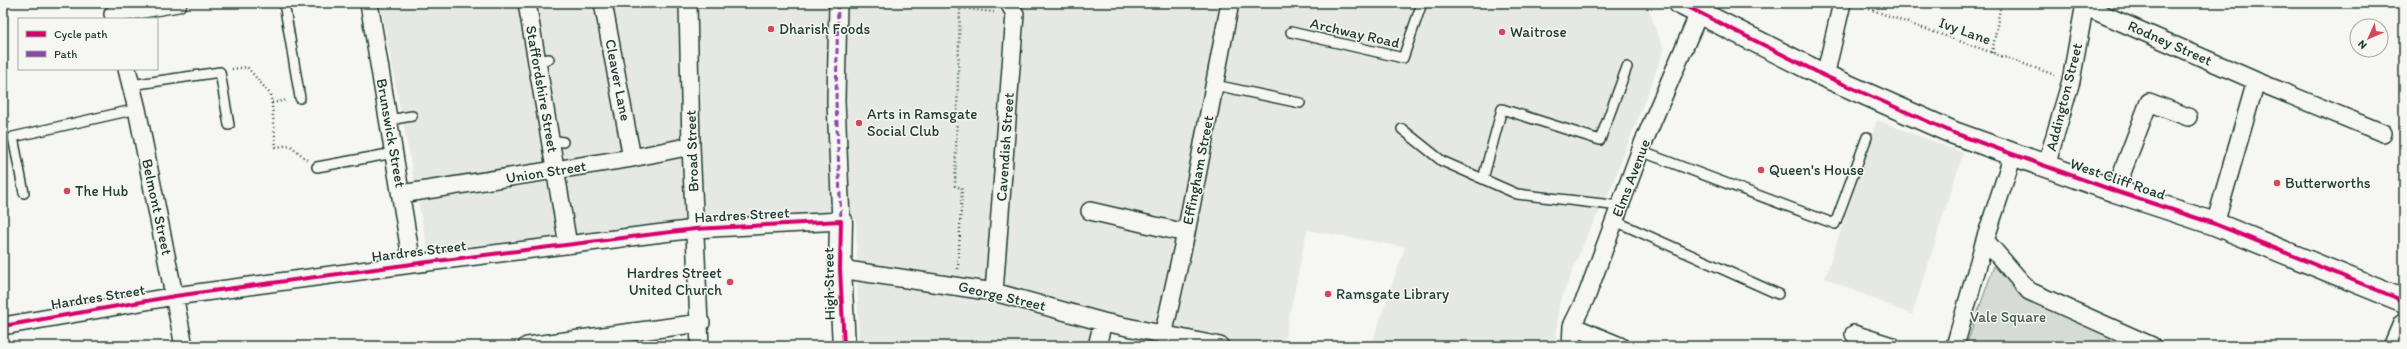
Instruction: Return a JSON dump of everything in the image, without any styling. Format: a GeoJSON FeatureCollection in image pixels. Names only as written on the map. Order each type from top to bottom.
{"type":"FeatureCollection","features":[{"type":"Feature","properties":{"kind":"street"},"geometry":{"type":"LineString","coordinates":[[112,12],[178,3]]}},
{"type":"Feature","properties":{"kind":"street","name":"Brunswick Street"},"geometry":{"type":"LineString","coordinates":[[369,3],[412,264]]}},
{"type":"Feature","properties":{"kind":"street","name":"Staffordshire Street"},"geometry":{"type":"LineString","coordinates":[[527,3],[543,60],[556,171],[568,245]]}},
{"type":"Feature","properties":{"kind":"street","name":"Cleaver Lane"},"geometry":{"type":"LineString","coordinates":[[603,3],[632,158]]}},
{"type":"Feature","properties":{"kind":"street","name":"Broad Street"},"geometry":{"type":"LineString","coordinates":[[688,3],[691,146],[700,346]]}},
{"type":"Feature","properties":{"kind":"street","name":"High Street"},"geometry":{"type":"LineString","coordinates":[[838,3],[836,101],[841,221],[840,269],[844,346]]}},
{"type":"Feature","properties":{"kind":"street","name":"Effingham Street"},"geometry":{"type":"LineString","coordinates":[[1173,340],[1186,232],[1230,3]]}},
{"type":"Feature","properties":{"kind":"street","name":"West Cliff Road"},"geometry":{"type":"LineString","coordinates":[[1680,3],[1825,76],[1892,107],[2013,155],[2215,224],[2404,301]]}},
{"type":"Feature","properties":{"kind":"street"},"geometry":{"type":"LineString","coordinates":[[1825,76],[1842,3]]}},
{"type":"Feature","properties":{"kind":"street","name":"Addington Street"},"geometry":{"type":"LineString","coordinates":[[2046,166],[2071,81],[2084,4]]}},
{"type":"Feature","properties":{"kind":"street","name":"Rodney Street"},"geometry":{"type":"LineString","coordinates":[[2084,4],[2256,81],[2383,133]]}},
{"type":"Feature","properties":{"kind":"street","name":"Cavendish Street"},"geometry":{"type":"LineString","coordinates":[[994,292],[1012,8]]}},
{"type":"Feature","properties":{"kind":"street","name":"Elms Avenue"},"geometry":{"type":"LineString","coordinates":[[1571,346],[1572,326],[1587,295],[1640,151],[1699,13]]}},
{"type":"Feature","properties":{"kind":"street","name":"Belmont Street"},"geometry":{"type":"LineString","coordinates":[[129,77],[137,109],[184,346]]}},
{"type":"Feature","properties":{"kind":"street"},"geometry":{"type":"LineString","coordinates":[[2215,224],[2256,81]]}},
{"type":"Feature","properties":{"kind":"street"},"geometry":{"type":"LineString","coordinates":[[2115,191],[2149,102],[2188,117]]}},
{"type":"Feature","properties":{"kind":"street","name":"Union Street"},"geometry":{"type":"LineString","coordinates":[[401,194],[556,171],[691,146]]}},
{"type":"Feature","properties":{"kind":"street"},"geometry":{"type":"LineString","coordinates":[[1955,346],[1985,240],[2013,155]]}},
{"type":"Feature","properties":{"kind":"street"},"geometry":{"type":"LineString","coordinates":[[1090,211],[1186,232]]}},
{"type":"Feature","properties":{"kind":"street","name":"Hardres Street"},"geometry":{"type":"LineString","coordinates":[[3,326],[175,296],[412,264],[695,230],[841,221]]}},
{"type":"Feature","properties":{"kind":"street"},"geometry":{"type":"LineString","coordinates":[[1985,240],[2029,291],[2152,346]]}},
{"type":"Feature","properties":{"kind":"street","name":"George Street"},"geometry":{"type":"LineString","coordinates":[[840,269],[994,292],[1173,340],[1220,346]]}},
{"type":"Feature","properties":{"kind":"street"},"geometry":{"type":"LineString","coordinates":[[1097,346],[1103,322]]}},
{"type":"Feature","properties":{"kind":"street"},"geometry":{"type":"LineString","coordinates":[[527,346],[700,323]]}},
{"type":"Feature","properties":{"kind":"street"},"geometry":{"type":"LineString","coordinates":[[2395,346],[2404,325]]}},
{"type":"Feature","properties":{"kind":"street"},"geometry":{"type":"LineString","coordinates":[[1572,326],[1620,346]]}},
{"type":"Feature","properties":{"kind":"street"},"geometry":{"type":"LineString","coordinates":[[1854,334],[1892,346]]}},
{"type":"Feature","properties":{"kind":"lane"},"geometry":{"type":"LineString","coordinates":[[284,3],[300,98]]}},
{"type":"Feature","properties":{"kind":"lane","name":"Archway Road"},"geometry":{"type":"LineString","coordinates":[[1291,32],[1403,58],[1422,3]]}},
{"type":"Feature","properties":{"kind":"lane"},"geometry":{"type":"LineString","coordinates":[[1483,179],[1502,109],[1600,140],[1626,67]]}},
{"type":"Feature","properties":{"kind":"lane"},"geometry":{"type":"LineString","coordinates":[[129,77],[220,72],[229,126]]}},
{"type":"Feature","properties":{"kind":"lane"},"geometry":{"type":"LineString","coordinates":[[1215,85],[1300,103]]}},
{"type":"Feature","properties":{"kind":"lane"},"geometry":{"type":"LineString","coordinates":[[24,193],[13,137],[137,109]]}},
{"type":"Feature","properties":{"kind":"lane"},"geometry":{"type":"LineString","coordinates":[[389,120],[412,116]]}},
{"type":"Feature","properties":{"kind":"lane"},"geometry":{"type":"LineString","coordinates":[[1402,129],[1442,161],[1517,194],[1618,213],[1778,294]]}},
{"type":"Feature","properties":{"kind":"lane"},"geometry":{"type":"LineString","coordinates":[[1640,151],[1835,224],[1868,137]]}},
{"type":"Feature","properties":{"kind":"lane"},"geometry":{"type":"LineString","coordinates":[[317,167],[394,153]]}},
{"type":"Feature","properties":{"kind":"path"},"geometry":{"type":"LineString","coordinates":[[1992,53],[2001,3]]}},
{"type":"Feature","properties":{"kind":"path"},"geometry":{"type":"LineString","coordinates":[[957,286],[962,188],[954,186],[960,8],[1012,8]]}},
{"type":"Feature","properties":{"kind":"path"},"geometry":{"type":"LineString","coordinates":[[220,72],[247,67],[271,95],[276,147],[290,145],[317,167]]}},
{"type":"Feature","properties":{"kind":"path"},"geometry":{"type":"LineString","coordinates":[[3,98],[13,137]]}},
{"type":"Feature","properties":{"kind":"shaded area"},"geometry":{"type":"Polygon","coordinates":[[[380,3],[1642,3],[1647,5],[1664,50],[1609,193],[1588,233],[1559,304],[1555,346],[1371,346],[1405,247],[1307,230],[1283,346],[1256,346],[1179,335],[1106,320],[1098,346],[859,346],[856,219],[690,222],[429,257],[380,3]]]}},
{"type":"Feature","properties":{"kind":"shaded area"},"geometry":{"type":"Polygon","coordinates":[[[1877,120],[1963,153],[1912,315],[1825,278],[1877,120]]]}},
{"type":"Feature","properties":{"kind":"green space","name":"Vale Square"},"geometry":{"type":"Polygon","coordinates":[[[1995,263],[2132,346],[1966,346],[1995,263]]]}},
{"type":"Feature","properties":{"kind":"marked path"},"geometry":{"type":"LineString","coordinates":[[838,3],[836,101],[841,221]]}},
{"type":"Feature","properties":{"kind":"cycle path"},"geometry":{"type":"LineString","coordinates":[[1680,3],[1825,76],[1954,133],[2115,191],[2215,224],[2404,301]]}},
{"type":"Feature","properties":{"kind":"cycle path"},"geometry":{"type":"LineString","coordinates":[[3,326],[175,296],[412,264],[695,229],[841,221],[840,269],[844,346]]}},
{"type":"Feature","properties":{"kind":"place","name":"Dharish Foods"},"geometry":{"type":"Point","coordinates":[771,29]}},
{"type":"Feature","properties":{"kind":"place","name":"Waitrose"},"geometry":{"type":"Point","coordinates":[1502,32]}},
{"type":"Feature","properties":{"kind":"place","name":"Arts in Ramsgate Social Club"},"geometry":{"type":"Point","coordinates":[859,123]}},
{"type":"Feature","properties":{"kind":"place","name":"Queen's House"},"geometry":{"type":"Point","coordinates":[1761,170]}},
{"type":"Feature","properties":{"kind":"place","name":"Butterworths"},"geometry":{"type":"Point","coordinates":[2277,183]}},
{"type":"Feature","properties":{"kind":"place","name":"The Hub"},"geometry":{"type":"Point","coordinates":[67,191]}},
{"type":"Feature","properties":{"kind":"place","name":"Hardres Street United Church"},"geometry":{"type":"Point","coordinates":[730,282]}},
{"type":"Feature","properties":{"kind":"place","name":"Ramsgate Library"},"geometry":{"type":"Point","coordinates":[1328,294]}}]}
